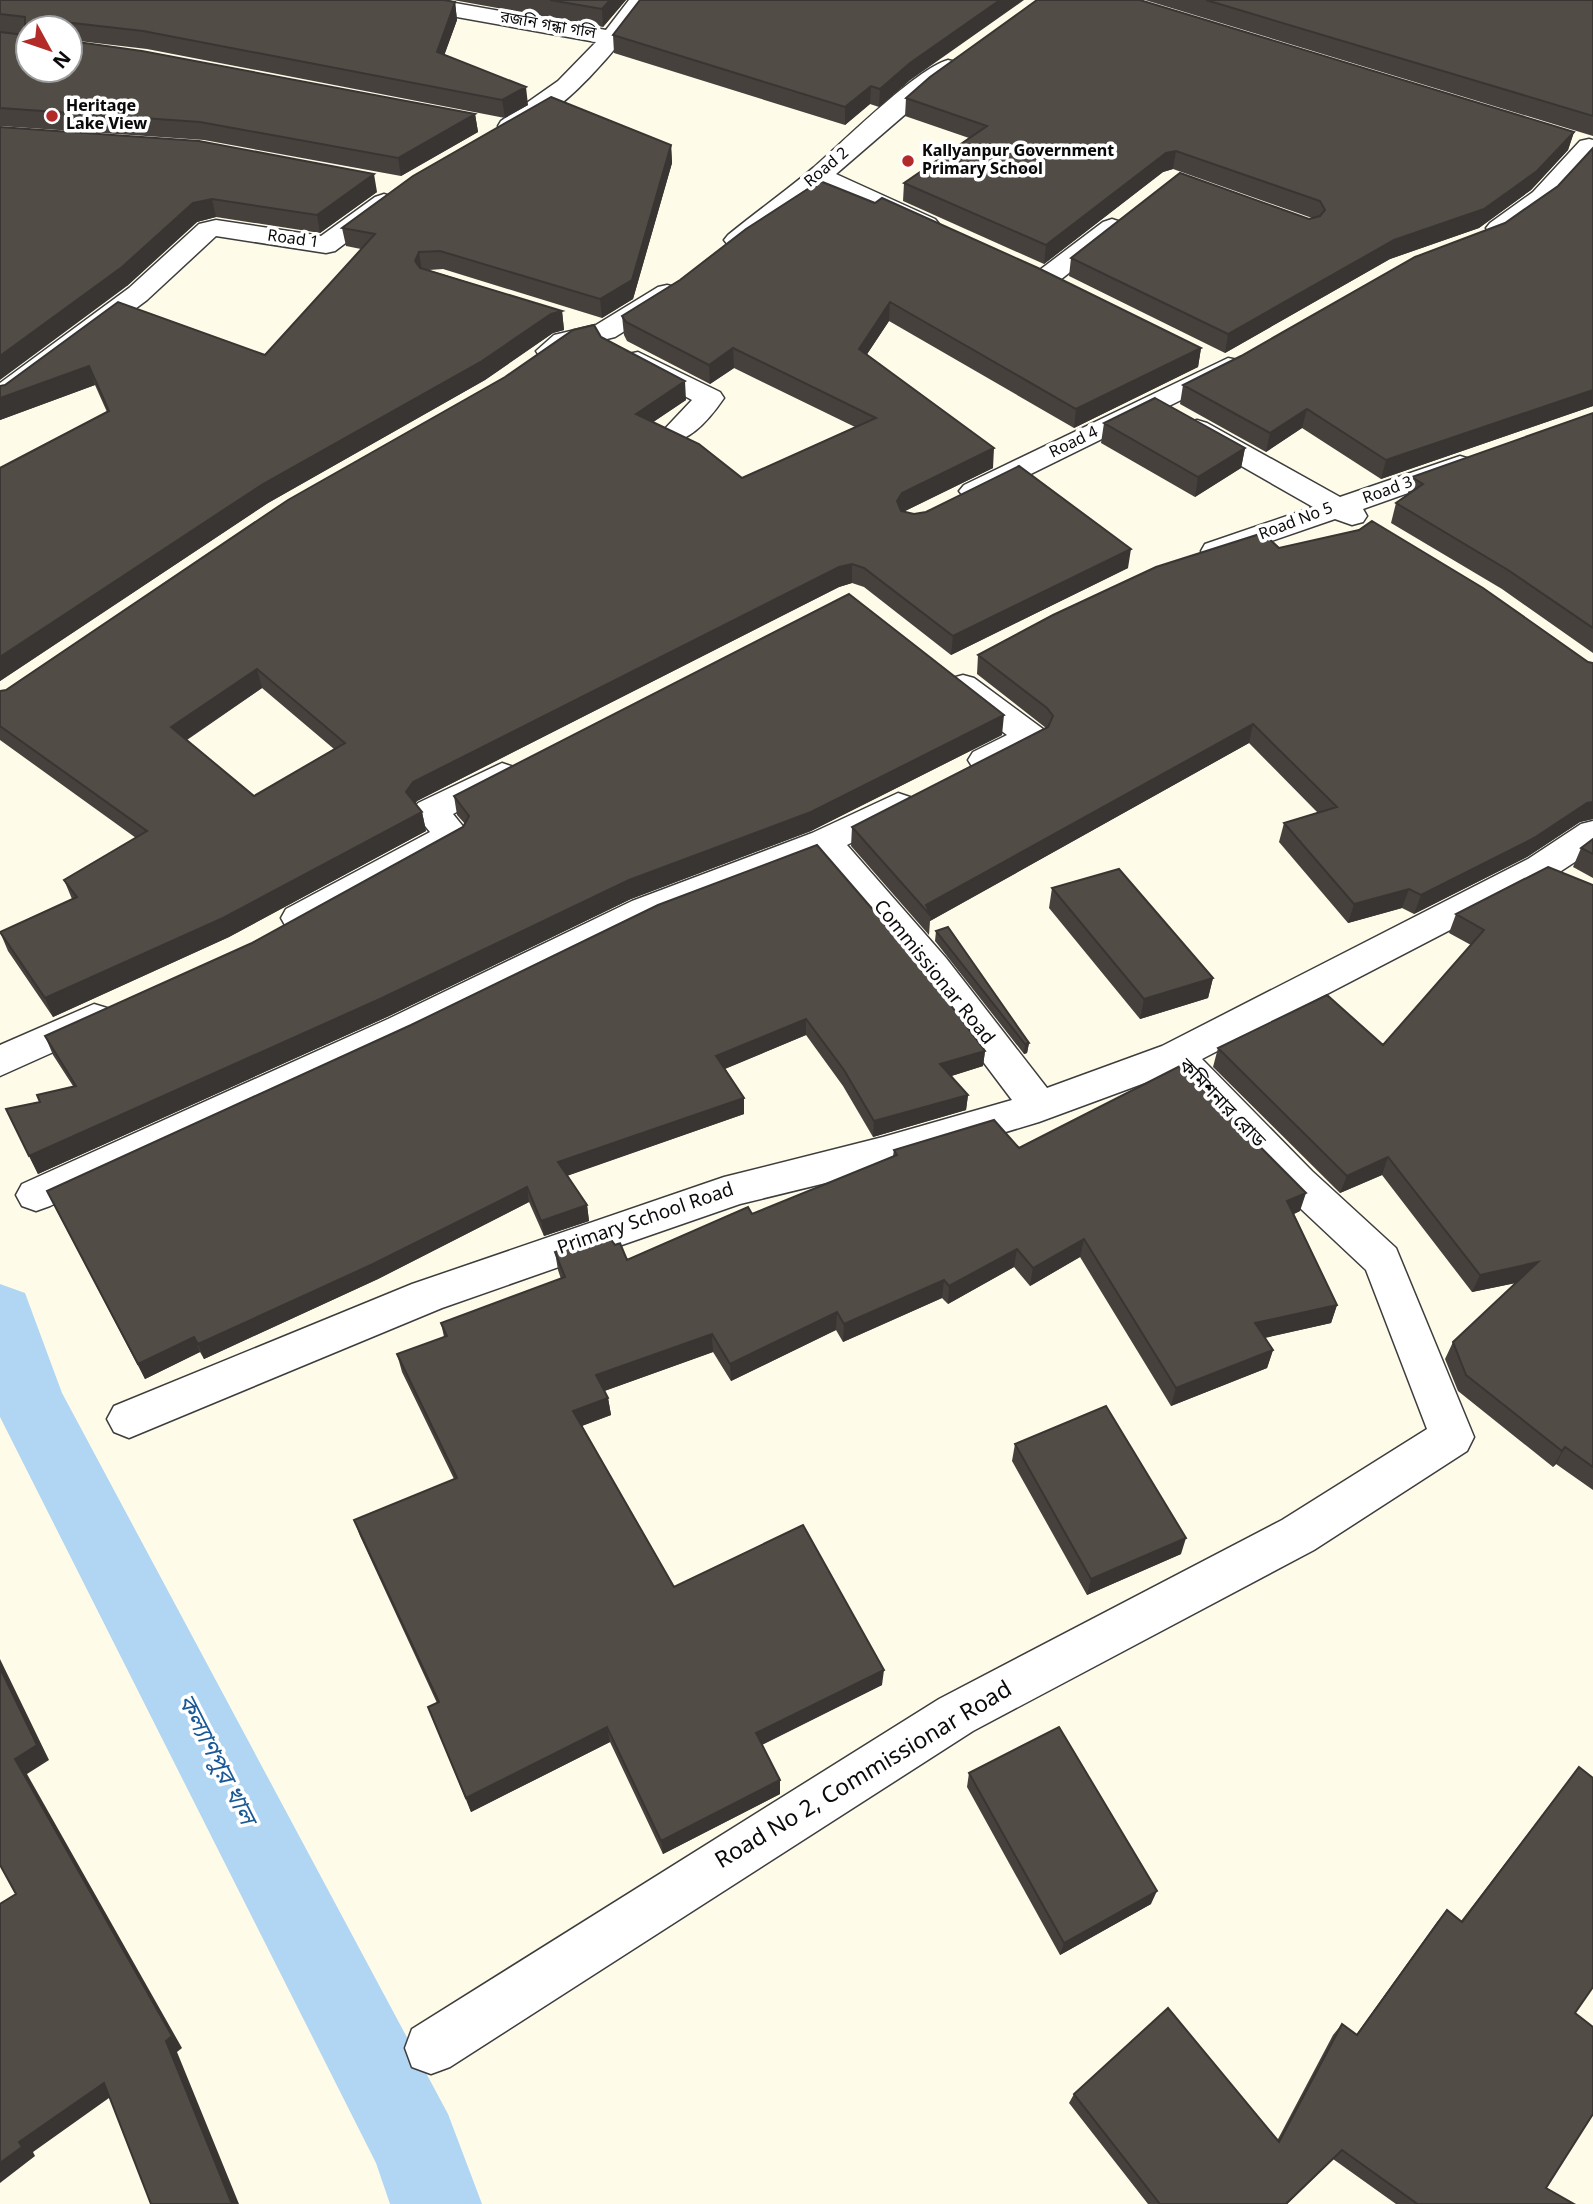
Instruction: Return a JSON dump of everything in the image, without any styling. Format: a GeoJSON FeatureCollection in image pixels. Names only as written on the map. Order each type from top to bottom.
{"type":"FeatureCollection","features":[{"type":"Feature","properties":{"kind":"street","name":"রজনি গন্ধা গলি"},"geometry":{"type":"LineString","coordinates":[[401,0],[612,38]]}},
{"type":"Feature","properties":{"kind":"street"},"geometry":{"type":"LineString","coordinates":[[497,130],[541,110],[612,38],[641,0]]}},
{"type":"Feature","properties":{"kind":"street","name":"Road 2"},"geometry":{"type":"LineString","coordinates":[[713,258],[819,176],[919,88],[964,56]]}},
{"type":"Feature","properties":{"kind":"street"},"geometry":{"type":"LineString","coordinates":[[1476,240],[1489,235],[1542,197],[1591,147],[1563,139]]}},
{"type":"Feature","properties":{"kind":"street"},"geometry":{"type":"LineString","coordinates":[[819,176],[946,232]]}},
{"type":"Feature","properties":{"kind":"street","name":"Road 1"},"geometry":{"type":"LineString","coordinates":[[0,396],[138,294],[208,229],[326,245],[405,187],[378,182]]}},
{"type":"Feature","properties":{"kind":"street"},"geometry":{"type":"LineString","coordinates":[[1046,278],[1131,212]]}},
{"type":"Feature","properties":{"kind":"street"},"geometry":{"type":"LineString","coordinates":[[1021,266],[1070,290]]}},
{"type":"Feature","properties":{"kind":"street"},"geometry":{"type":"LineString","coordinates":[[530,365],[564,341],[606,331],[682,283]]}},
{"type":"Feature","properties":{"kind":"street"},"geometry":{"type":"LineString","coordinates":[[552,315],[606,331],[614,348],[710,398],[673,435]]}},
{"type":"Feature","properties":{"kind":"street","name":"Road 4"},"geometry":{"type":"LineString","coordinates":[[949,504],[1249,354]]}},
{"type":"Feature","properties":{"kind":"street"},"geometry":{"type":"LineString","coordinates":[[1202,355],[1226,367]]}},
{"type":"Feature","properties":{"kind":"street","name":"Road No 5"},"geometry":{"type":"LineString","coordinates":[[1153,404],[1340,508]]}},
{"type":"Feature","properties":{"kind":"street","name":"Road 3"},"geometry":{"type":"LineString","coordinates":[[1340,508],[1484,457]]}},
{"type":"Feature","properties":{"kind":"street"},"geometry":{"type":"LineString","coordinates":[[1340,508],[1375,529]]}},
{"type":"Feature","properties":{"kind":"street","name":"Road No 5"},"geometry":{"type":"LineString","coordinates":[[1190,560],[1340,508]]}},
{"type":"Feature","properties":{"kind":"street"},"geometry":{"type":"LineString","coordinates":[[36,1195],[401,1029],[539,959],[645,910],[824,842],[1031,737],[951,667]]}},
{"type":"Feature","properties":{"kind":"street"},"geometry":{"type":"LineString","coordinates":[[267,936],[375,874],[453,835],[430,811],[529,761]]}},
{"type":"Feature","properties":{"kind":"street","name":"কমিশনার রোড"},"geometry":{"type":"LineString","coordinates":[[1452,1437],[1382,1260],[1298,1182],[1175,1056],[1540,867],[1593,833]]}},
{"type":"Feature","properties":{"kind":"street","name":"Commissionar Road"},"geometry":{"type":"LineString","coordinates":[[824,842],[933,968],[1039,1107]]}},
{"type":"Feature","properties":{"kind":"street"},"geometry":{"type":"LineString","coordinates":[[1540,867],[1572,883]]}},
{"type":"Feature","properties":{"kind":"street"},"geometry":{"type":"LineString","coordinates":[[0,1061],[121,1005]]}},
{"type":"Feature","properties":{"kind":"street","name":"Primary School Road"},"geometry":{"type":"LineString","coordinates":[[130,1419],[427,1296],[738,1188],[883,1153],[1039,1107],[1175,1056]]}},
{"type":"Feature","properties":{"kind":"street","name":"Road No 2, Commissionar Road"},"geometry":{"type":"LineString","coordinates":[[431,2048],[956,1714],[1298,1535],[1452,1437]]}},
{"type":"Feature","properties":{"kind":"building"},"geometry":{"type":"Polygon","coordinates":[[[0,0],[444,0],[455,2],[437,52],[526,87],[502,100],[143,31],[84,24],[84,14],[0,14],[0,0]]]}},
{"type":"Feature","properties":{"kind":"building"},"geometry":{"type":"Polygon","coordinates":[[[550,0],[610,0],[602,9],[550,0]]]}},
{"type":"Feature","properties":{"kind":"building"},"geometry":{"type":"Polygon","coordinates":[[[640,0],[1000,0],[910,63],[880,89],[871,86],[845,107],[613,35],[640,0]]]}},
{"type":"Feature","properties":{"kind":"building"},"geometry":{"type":"Polygon","coordinates":[[[1037,0],[1140,0],[1574,132],[1537,171],[1484,209],[1394,240],[1228,334],[1071,258],[1180,173],[1309,219],[1320,216],[1325,210],[1320,201],[1176,151],[1166,153],[1046,245],[904,183],[987,126],[906,98],[930,77],[1037,0]]]}},
{"type":"Feature","properties":{"kind":"building"},"geometry":{"type":"Polygon","coordinates":[[[1206,0],[1593,0],[1593,116],[1206,0]]]}},
{"type":"Feature","properties":{"kind":"building"},"geometry":{"type":"Polygon","coordinates":[[[0,32],[14,34],[14,84],[84,84],[84,43],[142,51],[475,114],[398,158],[200,122],[0,108],[0,32]]]}},
{"type":"Feature","properties":{"kind":"building"},"geometry":{"type":"Polygon","coordinates":[[[551,97],[671,145],[632,280],[600,299],[440,251],[419,252],[415,261],[420,268],[562,311],[551,314],[482,361],[263,484],[0,657],[0,468],[109,411],[89,366],[0,398],[0,386],[118,302],[265,355],[375,234],[342,228],[413,176],[551,97]]]}},
{"type":"Feature","properties":{"kind":"building"},"geometry":{"type":"Polygon","coordinates":[[[0,127],[199,141],[374,174],[317,215],[212,199],[193,203],[122,267],[0,356],[0,127]]]}},
{"type":"Feature","properties":{"kind":"building"},"geometry":{"type":"Polygon","coordinates":[[[1593,148],[1593,390],[1386,460],[1307,409],[1270,433],[1183,385],[1241,356],[1415,257],[1505,223],[1558,186],[1593,148]]]}},
{"type":"Feature","properties":{"kind":"building"},"geometry":{"type":"Polygon","coordinates":[[[820,181],[875,203],[882,198],[1038,268],[1201,348],[1076,409],[890,302],[859,349],[994,448],[902,493],[897,501],[901,511],[914,514],[926,512],[1019,466],[1131,549],[953,636],[864,568],[852,564],[839,567],[413,782],[406,792],[422,812],[223,918],[45,998],[0,932],[77,897],[64,880],[147,831],[0,726],[0,691],[6,690],[288,500],[505,377],[573,330],[594,325],[601,337],[685,381],[636,414],[699,444],[742,478],[876,418],[733,348],[709,365],[626,322],[622,316],[680,280],[746,229],[820,181]],[[257,669],[171,727],[254,796],[345,743],[257,669]]]}},
{"type":"Feature","properties":{"kind":"building"},"geometry":{"type":"Polygon","coordinates":[[[1155,398],[1245,448],[1198,477],[1104,423],[1155,398]]]}},
{"type":"Feature","properties":{"kind":"building"},"geometry":{"type":"Polygon","coordinates":[[[1593,413],[1593,628],[1508,570],[1396,503],[1423,484],[1412,477],[1593,413]]]}},
{"type":"Feature","properties":{"kind":"building"},"geometry":{"type":"Polygon","coordinates":[[[1372,521],[1483,588],[1593,663],[1593,802],[1587,803],[1534,838],[1421,895],[1409,889],[1354,904],[1284,823],[1337,807],[1253,724],[926,905],[931,916],[852,827],[1048,727],[1053,716],[1047,708],[978,655],[1053,615],[1156,567],[1263,533],[1279,548],[1359,530],[1372,521]]]}},
{"type":"Feature","properties":{"kind":"building"},"geometry":{"type":"Polygon","coordinates":[[[849,594],[1004,715],[811,812],[629,880],[382,998],[29,1156],[6,1109],[40,1102],[37,1095],[76,1086],[45,1036],[252,943],[463,827],[469,816],[454,796],[849,594]]]}},
{"type":"Feature","properties":{"kind":"building"},"geometry":{"type":"Polygon","coordinates":[[[1593,839],[1593,854],[1581,848],[1593,839]]]}},
{"type":"Feature","properties":{"kind":"building"},"geometry":{"type":"Polygon","coordinates":[[[817,845],[919,963],[985,1051],[940,1064],[968,1095],[874,1121],[844,1070],[806,1019],[716,1056],[744,1098],[558,1162],[587,1205],[541,1221],[527,1187],[373,1264],[198,1344],[194,1337],[138,1364],[47,1191],[411,1025],[658,905],[817,845]]]}},
{"type":"Feature","properties":{"kind":"building"},"geometry":{"type":"Polygon","coordinates":[[[1548,867],[1593,885],[1593,1467],[1565,1447],[1562,1451],[1466,1375],[1453,1342],[1538,1262],[1480,1275],[1388,1157],[1347,1176],[1218,1048],[1327,995],[1383,1045],[1484,930],[1456,914],[1548,867]]]}},
{"type":"Feature","properties":{"kind":"building"},"geometry":{"type":"Polygon","coordinates":[[[1119,869],[1213,978],[1144,999],[1052,888],[1119,869]]]}},
{"type":"Feature","properties":{"kind":"building"},"geometry":{"type":"Polygon","coordinates":[[[948,927],[1029,1043],[1025,1044],[936,931],[948,927]]]}},
{"type":"Feature","properties":{"kind":"building"},"geometry":{"type":"Polygon","coordinates":[[[1180,1066],[1306,1193],[1287,1201],[1337,1305],[1255,1323],[1273,1350],[1176,1388],[1084,1239],[1033,1268],[1017,1249],[949,1286],[944,1280],[844,1324],[837,1312],[730,1364],[712,1334],[596,1375],[608,1398],[573,1411],[674,1587],[803,1525],[884,1670],[756,1733],[780,1780],[661,1841],[607,1727],[466,1798],[428,1707],[439,1702],[354,1520],[457,1478],[397,1354],[447,1336],[441,1323],[565,1277],[555,1252],[607,1234],[615,1245],[620,1243],[627,1260],[748,1207],[752,1214],[897,1155],[894,1150],[994,1120],[1019,1148],[1180,1066]]]}},
{"type":"Feature","properties":{"kind":"building"},"geometry":{"type":"Polygon","coordinates":[[[1106,1406],[1186,1538],[1091,1579],[1015,1444],[1106,1406]]]}},
{"type":"Feature","properties":{"kind":"building"},"geometry":{"type":"Polygon","coordinates":[[[0,1668],[37,1745],[15,1759],[172,2036],[166,2041],[232,2204],[151,2204],[104,2083],[19,2142],[22,2147],[0,2163],[0,1904],[16,1894],[0,1865],[0,1668]]]}},
{"type":"Feature","properties":{"kind":"building"},"geometry":{"type":"Polygon","coordinates":[[[1059,1727],[1157,1891],[1064,1943],[969,1773],[1059,1727]]]}},
{"type":"Feature","properties":{"kind":"building"},"geometry":{"type":"Polygon","coordinates":[[[1579,1767],[1593,1778],[1593,1987],[1575,2013],[1593,2027],[1593,2114],[1546,2188],[1574,2204],[1415,2204],[1342,2150],[1286,2204],[1160,2204],[1074,2094],[1168,2008],[1279,2142],[1342,2024],[1357,2035],[1447,1910],[1462,1922],[1579,1767]]]}},
{"type":"Feature","properties":{"kind":"waterway","name":"কল্যাণপুর খাল"},"geometry":{"type":"LineString","coordinates":[[0,1314],[28,1400],[416,2146],[436,2204]]}},
{"type":"Feature","properties":{"kind":"place","name":"Heritage Lake View"},"geometry":{"type":"Point","coordinates":[52,116]}},
{"type":"Feature","properties":{"kind":"place","name":"Kallyanpur Government Primary School"},"geometry":{"type":"Point","coordinates":[908,161]}}]}
